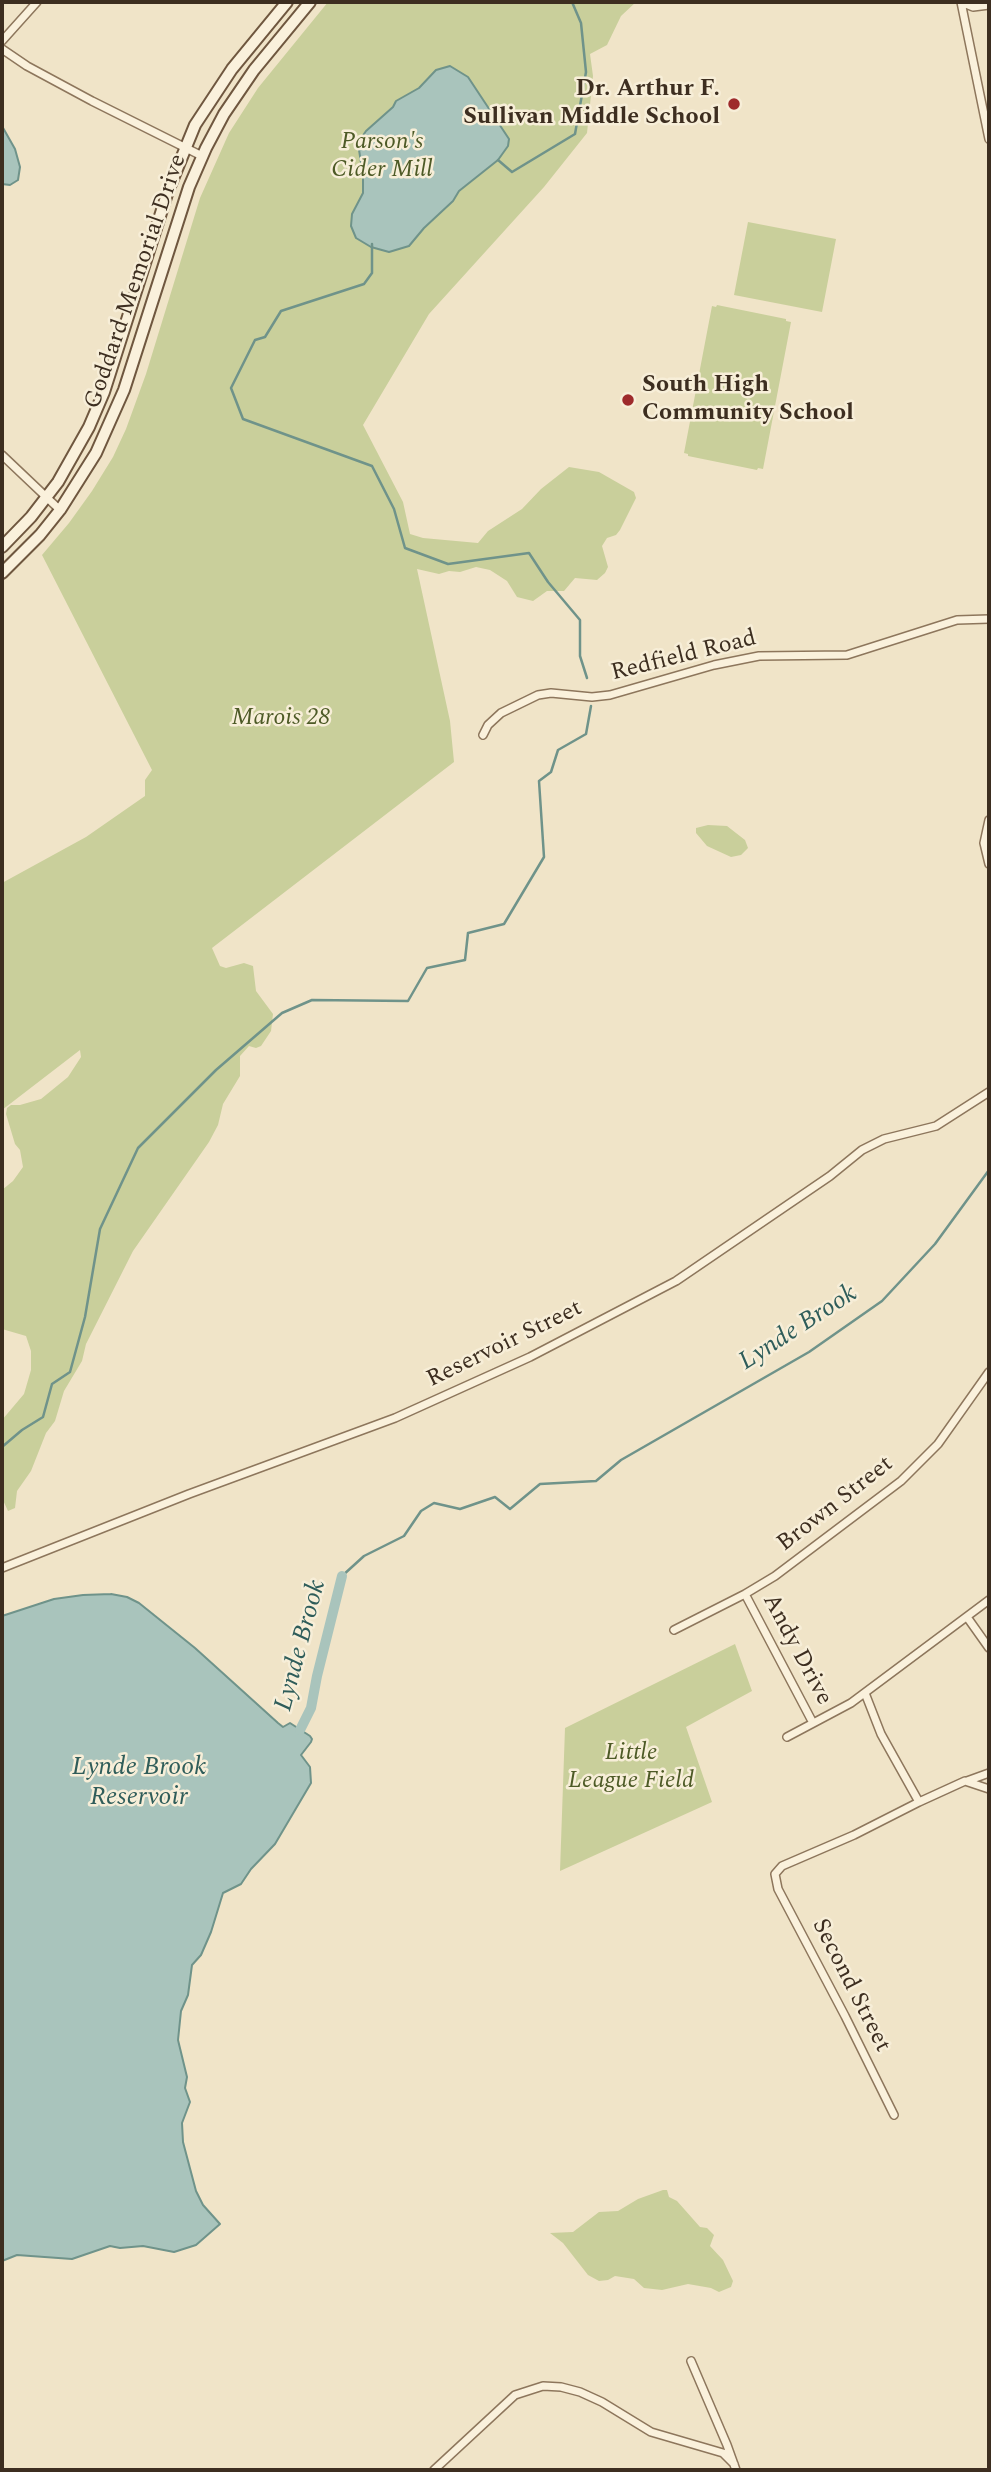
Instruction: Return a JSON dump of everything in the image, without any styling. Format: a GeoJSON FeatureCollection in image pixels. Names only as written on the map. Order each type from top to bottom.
{"type":"FeatureCollection","features":[{"type":"Feature","properties":{"kind":"main road","name":"Goddard Memorial Drive"},"geometry":{"type":"LineString","coordinates":[[2,548],[47,497],[81,444],[104,392],[184,148],[212,97],[287,2]]}},
{"type":"Feature","properties":{"kind":"main road","name":"Goddard Memorial Drive"},"geometry":{"type":"LineString","coordinates":[[2,573],[40,536],[96,453],[115,414],[189,187],[202,156],[239,92],[310,2]]}},
{"type":"Feature","properties":{"kind":"street"},"geometry":{"type":"LineString","coordinates":[[2,41],[37,2]]}},
{"type":"Feature","properties":{"kind":"street"},"geometry":{"type":"LineString","coordinates":[[961,2],[973,7],[989,5]]}},
{"type":"Feature","properties":{"kind":"street"},"geometry":{"type":"LineString","coordinates":[[961,2],[989,139]]}},
{"type":"Feature","properties":{"kind":"street"},"geometry":{"type":"LineString","coordinates":[[2,49],[38,72],[202,156]]}},
{"type":"Feature","properties":{"kind":"street"},"geometry":{"type":"LineString","coordinates":[[2,455],[60,510]]}},
{"type":"Feature","properties":{"kind":"street","name":"Redfield Road"},"geometry":{"type":"LineString","coordinates":[[483,735],[488,725],[501,713],[538,695],[610,695],[714,665],[759,656],[847,655],[957,620],[989,619]]}},
{"type":"Feature","properties":{"kind":"street"},"geometry":{"type":"LineString","coordinates":[[989,820],[984,843],[989,864]]}},
{"type":"Feature","properties":{"kind":"street","name":"Reservoir Street"},"geometry":{"type":"LineString","coordinates":[[2,1568],[199,1490],[395,1418],[530,1357],[676,1281],[830,1176],[862,1150],[884,1139],[932,1128],[989,1092]]}},
{"type":"Feature","properties":{"kind":"street","name":"Brown Street"},"geometry":{"type":"LineString","coordinates":[[674,1630],[745,1594],[794,1563],[910,1473],[938,1444],[989,1371]]}},
{"type":"Feature","properties":{"kind":"street","name":"Andy Drive"},"geometry":{"type":"LineString","coordinates":[[745,1594],[813,1723]]}},
{"type":"Feature","properties":{"kind":"street"},"geometry":{"type":"LineString","coordinates":[[787,1737],[865,1693],[989,1600]]}},
{"type":"Feature","properties":{"kind":"street"},"geometry":{"type":"LineString","coordinates":[[967,1617],[989,1648]]}},
{"type":"Feature","properties":{"kind":"street"},"geometry":{"type":"LineString","coordinates":[[865,1693],[881,1734],[919,1802],[989,1773]]}},
{"type":"Feature","properties":{"kind":"street"},"geometry":{"type":"LineString","coordinates":[[965,1781],[989,1789]]}},
{"type":"Feature","properties":{"kind":"street","name":"Second Street"},"geometry":{"type":"LineString","coordinates":[[894,2115],[778,1889],[775,1874],[782,1866],[854,1835],[919,1802]]}},
{"type":"Feature","properties":{"kind":"street"},"geometry":{"type":"LineString","coordinates":[[691,2361],[735,2467]]}},
{"type":"Feature","properties":{"kind":"street"},"geometry":{"type":"LineString","coordinates":[[435,2470],[515,2395],[543,2386],[580,2392],[666,2438],[716,2451],[730,2458],[735,2467]]}},
{"type":"Feature","properties":{"kind":"green space"},"geometry":{"type":"Polygon","coordinates":[[[328,2],[636,2],[621,16],[607,45],[590,54],[593,76],[587,133],[544,187],[429,314],[363,425],[403,502],[410,534],[423,538],[478,543],[488,531],[522,509],[541,489],[569,467],[599,472],[634,492],[636,498],[620,530],[616,535],[607,538],[602,546],[608,567],[605,573],[597,580],[575,578],[564,591],[547,591],[533,601],[517,597],[507,581],[490,570],[476,567],[439,574],[417,569],[450,721],[454,762],[212,948],[220,966],[226,968],[244,963],[253,966],[256,991],[273,1014],[271,1031],[261,1046],[249,1046],[240,1056],[240,1076],[223,1104],[218,1125],[209,1142],[133,1251],[86,1344],[82,1361],[64,1391],[55,1421],[46,1433],[31,1471],[17,1491],[15,1508],[8,1511],[2,1498],[2,1420],[24,1394],[31,1370],[31,1351],[26,1336],[2,1329],[2,1190],[23,1167],[20,1150],[15,1144],[6,1114],[11,1105],[41,1099],[68,1077],[81,1057],[80,1050],[2,1110],[2,883],[86,837],[145,796],[145,780],[152,770],[42,555],[92,491],[126,429],[146,374],[200,198],[229,133],[258,88],[328,2]]]}},
{"type":"Feature","properties":{"kind":"green space"},"geometry":{"type":"Polygon","coordinates":[[[748,222],[836,239],[822,312],[734,295],[748,222]]]}},
{"type":"Feature","properties":{"kind":"green space"},"geometry":{"type":"Polygon","coordinates":[[[712,306],[791,322],[763,469],[757,470],[684,453],[712,306]]]}},
{"type":"Feature","properties":{"kind":"green space"},"geometry":{"type":"Polygon","coordinates":[[[708,825],[727,826],[745,840],[748,848],[741,855],[731,857],[707,846],[696,833],[696,828],[708,825]]]}},
{"type":"Feature","properties":{"kind":"green space","name":"Little League Field"},"geometry":{"type":"Polygon","coordinates":[[[735,1644],[752,1691],[686,1727],[712,1802],[560,1871],[565,1728],[735,1644]]]}},
{"type":"Feature","properties":{"kind":"green space"},"geometry":{"type":"Polygon","coordinates":[[[667,2190],[669,2197],[677,2201],[700,2227],[707,2228],[714,2235],[710,2246],[723,2260],[733,2281],[731,2287],[719,2292],[688,2284],[662,2290],[644,2288],[634,2279],[615,2276],[599,2281],[588,2275],[563,2243],[550,2233],[573,2232],[599,2212],[618,2211],[638,2199],[667,2190]]]}},
{"type":"Feature","properties":{"kind":"water"},"geometry":{"type":"Polygon","coordinates":[[[450,66],[468,77],[509,139],[508,146],[498,160],[459,191],[453,201],[409,246],[389,252],[371,247],[356,238],[351,226],[352,214],[363,193],[358,143],[366,131],[393,107],[396,101],[419,88],[436,70],[450,66]]]}},
{"type":"Feature","properties":{"kind":"water"},"geometry":{"type":"Polygon","coordinates":[[[2,126],[15,149],[20,167],[18,180],[10,185],[2,184],[2,126]]]}},
{"type":"Feature","properties":{"kind":"water","name":"Lynde Brook Reservoir"},"geometry":{"type":"Polygon","coordinates":[[[111,1594],[139,1603],[195,1648],[283,1727],[290,1723],[310,1736],[311,1742],[301,1755],[310,1767],[311,1783],[275,1844],[241,1884],[223,1893],[211,1932],[201,1955],[192,1965],[188,1995],[181,2011],[178,2040],[187,2077],[185,2088],[190,2102],[182,2123],[183,2142],[196,2191],[203,2205],[220,2224],[196,2245],[174,2252],[143,2246],[110,2246],[72,2259],[17,2255],[2,2261],[2,1616],[54,1599],[111,1594]]]}},
{"type":"Feature","properties":{"kind":"waterway"},"geometry":{"type":"LineString","coordinates":[[498,160],[512,172],[575,134],[586,72],[581,23],[572,2]]}},
{"type":"Feature","properties":{"kind":"waterway"},"geometry":{"type":"LineString","coordinates":[[372,244],[372,273],[364,284],[281,311],[265,337],[255,340],[231,388],[243,419],[372,466],[394,509],[405,548],[448,564],[529,553],[548,582],[580,620],[580,656],[587,678]]}},
{"type":"Feature","properties":{"kind":"waterway"},"geometry":{"type":"LineString","coordinates":[[2,1447],[43,1417],[52,1384],[70,1372],[85,1317],[100,1229],[138,1148],[216,1070],[282,1013],[312,1000],[408,1001],[427,968],[465,960],[468,933],[504,924],[544,857],[539,781],[551,772],[558,750],[586,734],[591,706]]}},
{"type":"Feature","properties":{"kind":"waterway","name":"Lynde Brook"},"geometry":{"type":"LineString","coordinates":[[342,1576],[364,1556],[404,1536],[421,1511],[434,1503],[460,1509],[495,1497],[510,1509],[540,1484],[596,1481],[621,1460],[809,1352],[882,1301],[935,1244],[989,1170]]}},
{"type":"Feature","properties":{"kind":"waterway","name":"Lynde Brook"},"geometry":{"type":"LineString","coordinates":[[300,1730],[311,1708],[342,1576]]}},
{"type":"Feature","properties":{"kind":"place","name":"Dr. Arthur F. Sullivan Middle School"},"geometry":{"type":"Point","coordinates":[734,104]}},
{"type":"Feature","properties":{"kind":"place","name":"South High Community School"},"geometry":{"type":"Point","coordinates":[628,400]}},
{"type":"Feature","properties":{"kind":"park label","name":"Parson's Cider Mill"},"geometry":{"type":"Point","coordinates":[382,157]}},
{"type":"Feature","properties":{"kind":"park label","name":"Marois 28"},"geometry":{"type":"Point","coordinates":[281,719]}}]}
